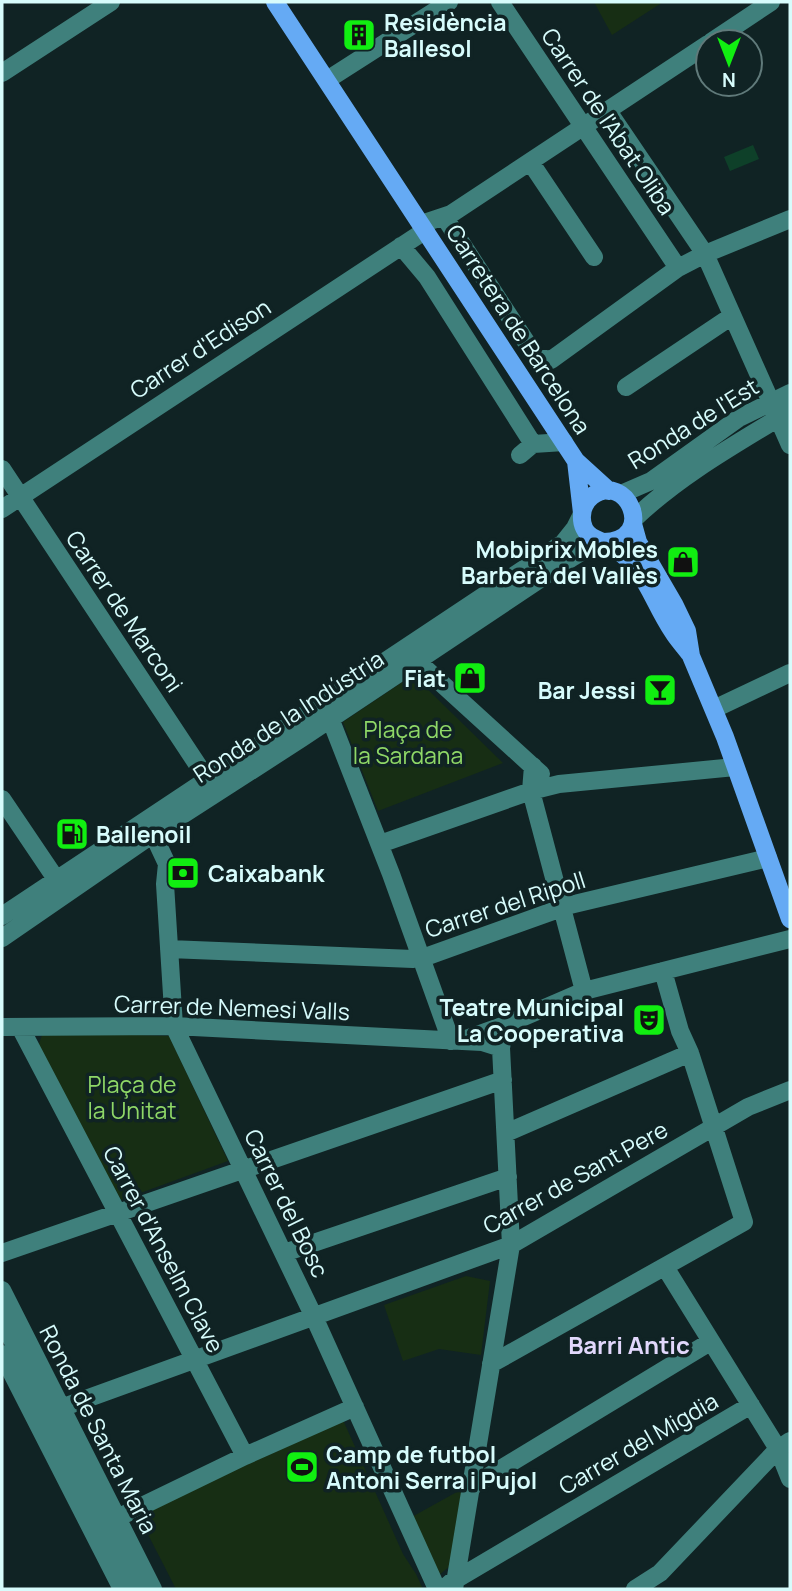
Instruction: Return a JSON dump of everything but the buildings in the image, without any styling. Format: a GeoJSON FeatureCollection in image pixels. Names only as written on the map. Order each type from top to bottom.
{"type":"FeatureCollection","features":[{"type":"Feature","properties":{"kind":"main road","name":"Carretera de Barcelona"},"geometry":{"type":"LineString","coordinates":[[275,2],[576,461],[615,492]]}},
{"type":"Feature","properties":{"kind":"main road","name":"Carretera de Barcelona"},"geometry":{"type":"LineString","coordinates":[[576,461],[582,514]]}},
{"type":"Feature","properties":{"kind":"main road"},"geometry":{"type":"LineString","coordinates":[[691,656],[672,632],[634,564],[587,533],[582,514],[590,497],[599,492],[615,492],[630,503],[634,510],[633,522],[638,542],[687,631],[691,656],[714,709],[790,919]]}},
{"type":"Feature","properties":{"kind":"main road"},"geometry":{"type":"LineString","coordinates":[[604,542],[626,536],[633,522]]}},
{"type":"Feature","properties":{"kind":"street"},"geometry":{"type":"LineString","coordinates":[[2,73],[111,2]]}},
{"type":"Feature","properties":{"kind":"street"},"geometry":{"type":"LineString","coordinates":[[327,80],[449,2]]}},
{"type":"Feature","properties":{"kind":"street","name":"Carrer de l'Abat Oliba"},"geometry":{"type":"LineString","coordinates":[[500,2],[678,268]]}},
{"type":"Feature","properties":{"kind":"street","name":"Carretera de Barcelona"},"geometry":{"type":"LineString","coordinates":[[732,28],[771,2]]}},
{"type":"Feature","properties":{"kind":"street","name":"Carretera de Barcelona"},"geometry":{"type":"LineString","coordinates":[[424,227],[436,218],[448,216],[694,53]]}},
{"type":"Feature","properties":{"kind":"street","name":"Carrer de l'Abat Oliba"},"geometry":{"type":"LineString","coordinates":[[608,111],[705,254],[770,402],[784,415],[790,445]]}},
{"type":"Feature","properties":{"kind":"street"},"geometry":{"type":"LineString","coordinates":[[530,163],[594,257]]}},
{"type":"Feature","properties":{"kind":"street","name":"Carretera de Barcelona"},"geometry":{"type":"LineString","coordinates":[[448,216],[455,236],[536,357],[551,360],[678,268]]}},
{"type":"Feature","properties":{"kind":"street"},"geometry":{"type":"LineString","coordinates":[[678,268],[790,219]]}},
{"type":"Feature","properties":{"kind":"street","name":"Carrer d'Edison"},"geometry":{"type":"LineString","coordinates":[[2,509],[401,246],[424,227]]}},
{"type":"Feature","properties":{"kind":"street"},"geometry":{"type":"LineString","coordinates":[[401,246],[427,277],[515,416],[526,450],[564,442]]}},
{"type":"Feature","properties":{"kind":"street"},"geometry":{"type":"LineString","coordinates":[[456,324],[467,293]]}},
{"type":"Feature","properties":{"kind":"street"},"geometry":{"type":"LineString","coordinates":[[626,387],[732,316]]}},
{"type":"Feature","properties":{"kind":"street","name":"Ronda de l'Est"},"geometry":{"type":"LineString","coordinates":[[615,492],[651,481],[739,418],[790,393]]}},
{"type":"Feature","properties":{"kind":"street"},"geometry":{"type":"LineString","coordinates":[[515,416],[543,410]]}},
{"type":"Feature","properties":{"kind":"street","name":"Ronda de l'Est"},"geometry":{"type":"LineString","coordinates":[[633,522],[667,489],[759,428],[784,415]]}},
{"type":"Feature","properties":{"kind":"street","name":"Carrer de Marconi"},"geometry":{"type":"LineString","coordinates":[[2,469],[207,779]]}},
{"type":"Feature","properties":{"kind":"street","name":"Ronda de la Indústria"},"geometry":{"type":"LineString","coordinates":[[2,916],[563,543],[582,514]]}},
{"type":"Feature","properties":{"kind":"street","name":"Ronda de la Indústria"},"geometry":{"type":"LineString","coordinates":[[2,938],[153,834],[573,557],[604,542]]}},
{"type":"Feature","properties":{"kind":"street"},"geometry":{"type":"LineString","coordinates":[[417,661],[549,782],[559,784]]}},
{"type":"Feature","properties":{"kind":"street"},"geometry":{"type":"LineString","coordinates":[[714,709],[790,673]]}},
{"type":"Feature","properties":{"kind":"street"},"geometry":{"type":"LineString","coordinates":[[330,718],[455,1041]]}},
{"type":"Feature","properties":{"kind":"street"},"geometry":{"type":"LineString","coordinates":[[533,766],[530,791],[584,991]]}},
{"type":"Feature","properties":{"kind":"street"},"geometry":{"type":"LineString","coordinates":[[380,844],[530,791],[559,784],[735,767]]}},
{"type":"Feature","properties":{"kind":"street"},"geometry":{"type":"LineString","coordinates":[[2,799],[56,880]]}},
{"type":"Feature","properties":{"kind":"street","name":"Carrer del Bosc"},"geometry":{"type":"LineString","coordinates":[[153,834],[167,864],[165,884],[174,1026],[355,1407],[447,1583]]}},
{"type":"Feature","properties":{"kind":"street","name":"Carrer del Ripoll"},"geometry":{"type":"LineString","coordinates":[[169,948],[397,959],[421,957],[563,908],[768,858]]}},
{"type":"Feature","properties":{"kind":"street","name":"Carrer de Nemesi Valls"},"geometry":{"type":"LineString","coordinates":[[455,1041],[505,1025],[584,991],[790,939]]}},
{"type":"Feature","properties":{"kind":"street"},"geometry":{"type":"LineString","coordinates":[[491,1364],[744,1222],[690,1053],[680,1031],[663,971]]}},
{"type":"Feature","properties":{"kind":"street"},"geometry":{"type":"LineString","coordinates":[[447,1583],[471,1487],[511,1245],[502,1048],[505,1025]]}},
{"type":"Feature","properties":{"kind":"street","name":"Carrer de Nemesi Valls"},"geometry":{"type":"LineString","coordinates":[[2,1027],[174,1026],[482,1042],[502,1048]]}},
{"type":"Feature","properties":{"kind":"street","name":"Carrer d'Anselm Clave"},"geometry":{"type":"LineString","coordinates":[[20,1027],[245,1456]]}},
{"type":"Feature","properties":{"kind":"street"},"geometry":{"type":"LineString","coordinates":[[506,1133],[690,1053]]}},
{"type":"Feature","properties":{"kind":"street"},"geometry":{"type":"LineString","coordinates":[[2,1252],[503,1080]]}},
{"type":"Feature","properties":{"kind":"street","name":"Carrer de Sant Pere"},"geometry":{"type":"LineString","coordinates":[[61,1408],[511,1245],[748,1107],[790,1090]]}},
{"type":"Feature","properties":{"kind":"street"},"geometry":{"type":"LineString","coordinates":[[284,1253],[508,1177]]}},
{"type":"Feature","properties":{"kind":"street"},"geometry":{"type":"LineString","coordinates":[[665,1267],[751,1405],[784,1445],[790,1479]]}},
{"type":"Feature","properties":{"kind":"street","name":"Ronda de Santa Maria"},"geometry":{"type":"LineString","coordinates":[[2,1290],[117,1518],[133,1585]]}},
{"type":"Feature","properties":{"kind":"street","name":"Ronda de Santa Maria"},"geometry":{"type":"LineString","coordinates":[[2,1320],[133,1585]]}},
{"type":"Feature","properties":{"kind":"street"},"geometry":{"type":"LineString","coordinates":[[471,1487],[710,1342]]}},
{"type":"Feature","properties":{"kind":"street"},"geometry":{"type":"LineString","coordinates":[[2,1354],[133,1585]]}},
{"type":"Feature","properties":{"kind":"street","name":"Carrer del Migdia"},"geometry":{"type":"LineString","coordinates":[[447,1583],[751,1405]]}},
{"type":"Feature","properties":{"kind":"street"},"geometry":{"type":"LineString","coordinates":[[117,1518],[355,1407]]}},
{"type":"Feature","properties":{"kind":"street"},"geometry":{"type":"LineString","coordinates":[[635,1589],[660,1573],[784,1445]]}},
{"type":"Feature","properties":{"kind":"green space"},"geometry":{"type":"Polygon","coordinates":[[[594,2],[663,2],[612,35],[594,2]]]}},
{"type":"Feature","properties":{"kind":"green space","name":"Plaça de la Sardana"},"geometry":{"type":"Polygon","coordinates":[[[413,675],[503,763],[378,811],[343,722],[413,675]]]}},
{"type":"Feature","properties":{"kind":"green space","name":"Plaça de la Unitat"},"geometry":{"type":"Polygon","coordinates":[[[43,1032],[169,1036],[228,1161],[121,1200],[38,1047],[43,1032]]]}},
{"type":"Feature","properties":{"kind":"green space"},"geometry":{"type":"Polygon","coordinates":[[[466,1276],[490,1281],[481,1355],[439,1349],[403,1361],[384,1305],[466,1276]]]}},
{"type":"Feature","properties":{"kind":"green space","name":"Camp de futbol Antoni Serra i Pujol"},"geometry":{"type":"Polygon","coordinates":[[[343,1420],[403,1554],[423,1589],[176,1589],[138,1515],[343,1420]]]}},
{"type":"Feature","properties":{"kind":"green space"},"geometry":{"type":"Polygon","coordinates":[[[464,1488],[450,1566],[439,1575],[410,1518],[464,1488]]]}},
{"type":"Feature","properties":{"kind":"shaded area"},"geometry":{"type":"Polygon","coordinates":[[[753,145],[759,159],[730,171],[724,157],[753,145]]]}},
{"type":"Feature","properties":{"kind":"place","name":"Residència Ballesol"},"geometry":{"type":"Point","coordinates":[359,35]}},
{"type":"Feature","properties":{"kind":"place","name":"Mobiprix Mobles Barberà del Vallès"},"geometry":{"type":"Point","coordinates":[683,562]}},
{"type":"Feature","properties":{"kind":"place","name":"Fiat"},"geometry":{"type":"Point","coordinates":[470,678]}},
{"type":"Feature","properties":{"kind":"place","name":"Bar Jessi"},"geometry":{"type":"Point","coordinates":[660,690]}},
{"type":"Feature","properties":{"kind":"place","name":"Ballenoil"},"geometry":{"type":"Point","coordinates":[72,834]}},
{"type":"Feature","properties":{"kind":"place","name":"Caixabank"},"geometry":{"type":"Point","coordinates":[183,873]}},
{"type":"Feature","properties":{"kind":"place","name":"Teatre Municipal La Cooperativa"},"geometry":{"type":"Point","coordinates":[649,1020]}},
{"type":"Feature","properties":{"kind":"place","name":"Camp de futbol Antoni Serra i Pujol"},"geometry":{"type":"Point","coordinates":[302,1467]}},
{"type":"Feature","properties":{"kind":"district","name":"Barri Antic"},"geometry":{"type":"Point","coordinates":[629,1344]}}]}
